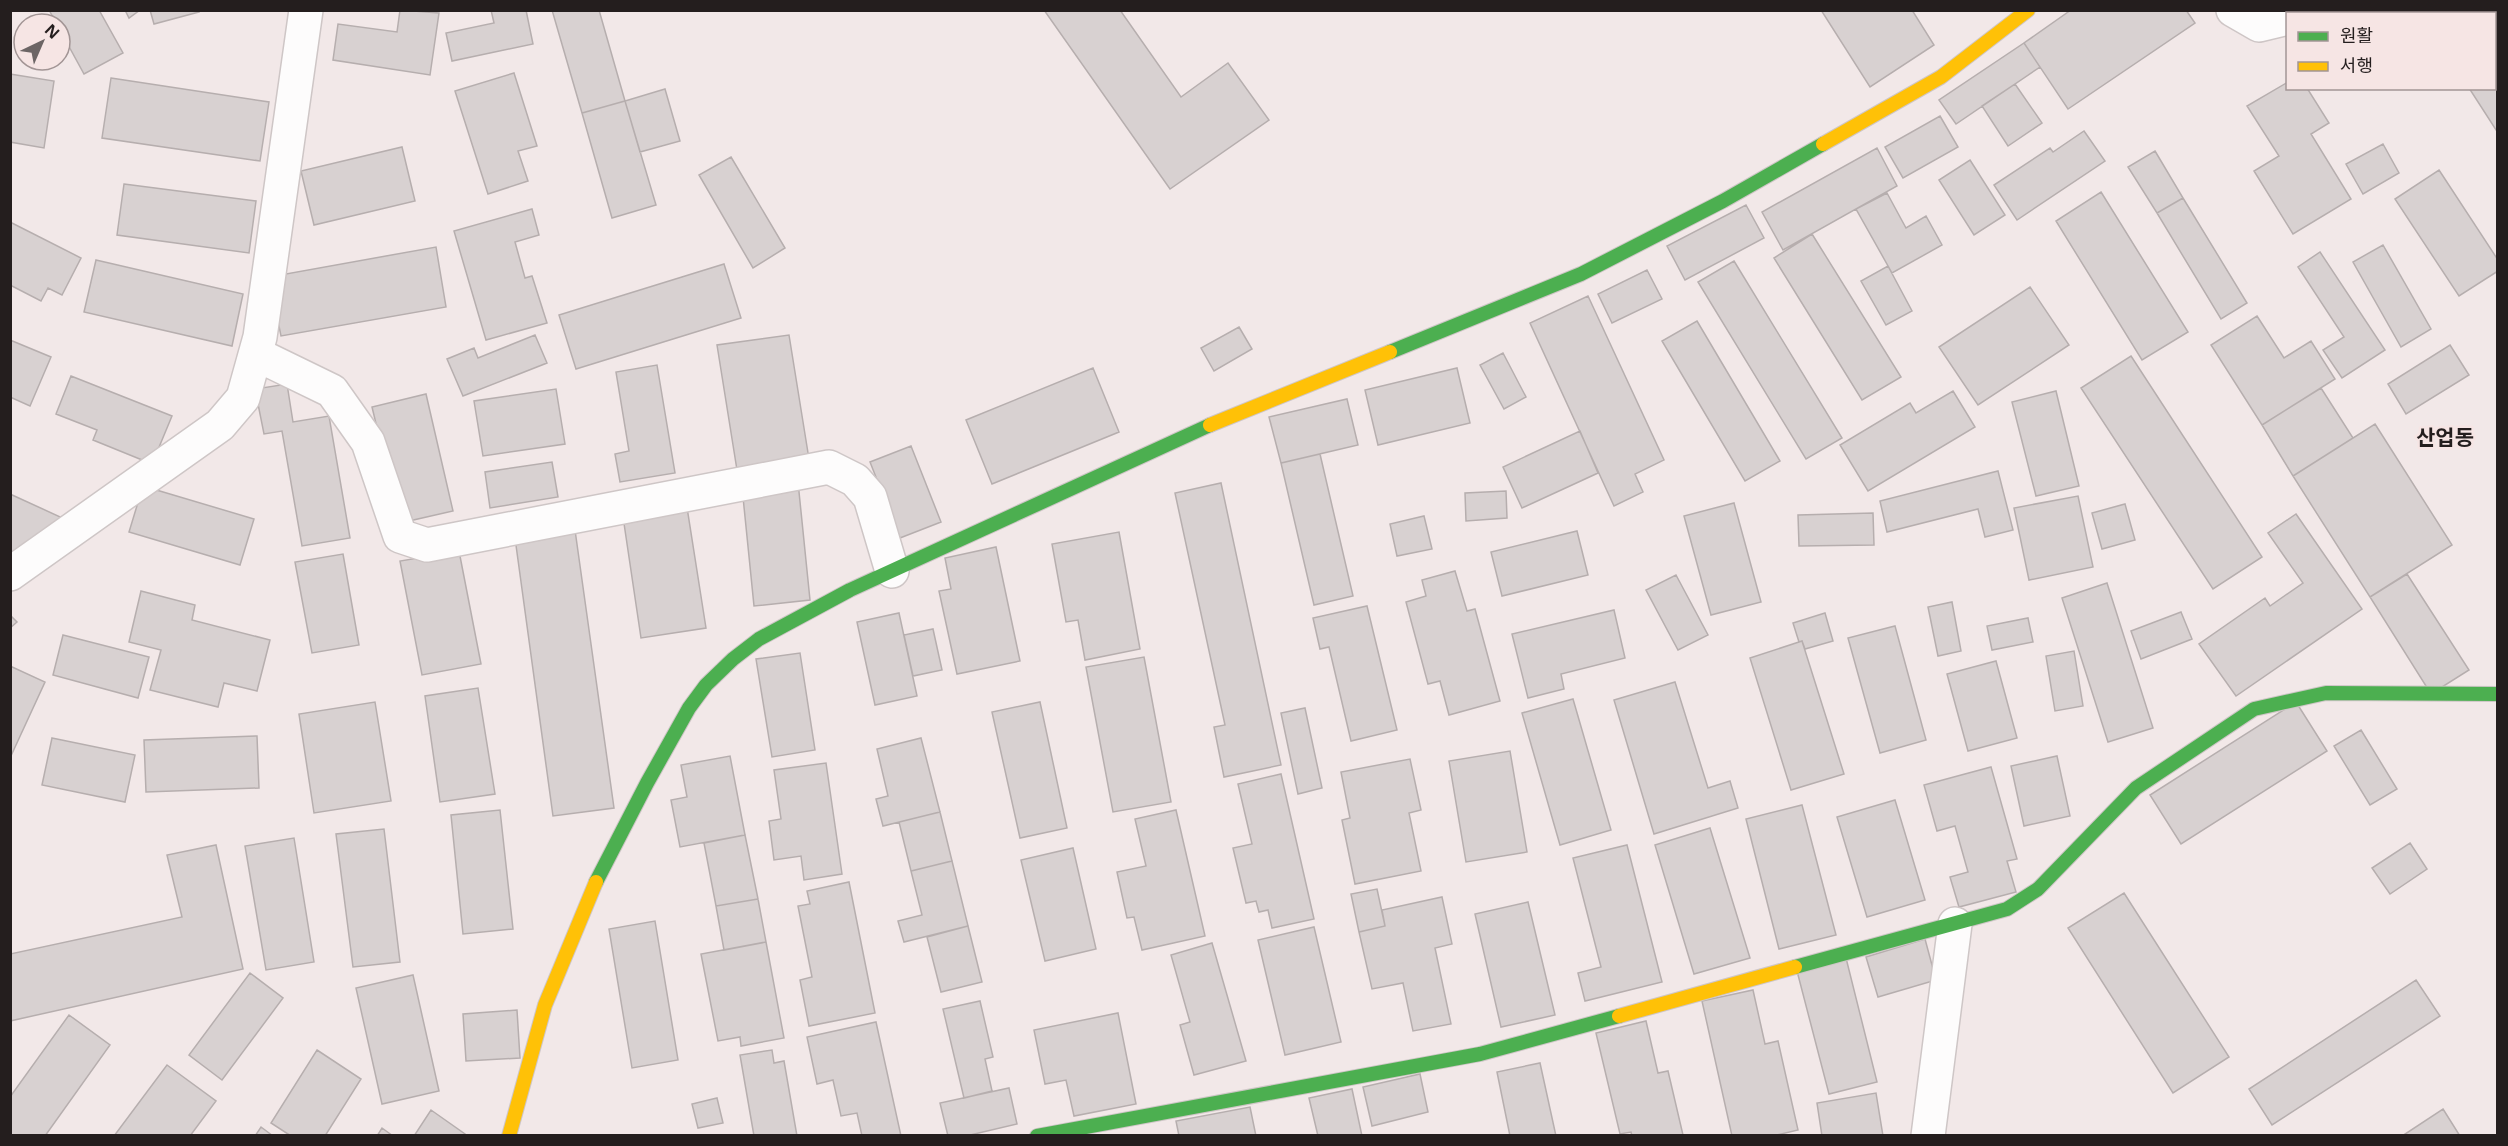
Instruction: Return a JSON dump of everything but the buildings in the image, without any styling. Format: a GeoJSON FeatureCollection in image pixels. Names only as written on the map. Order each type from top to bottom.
{"type":"FeatureCollection","features":[{"type":"Feature","properties":{"kind":"street"},"geometry":{"type":"LineString","coordinates":[[10,574],[220,425],[243,398],[260,337],[306,10]]}},
{"type":"Feature","properties":{"kind":"street"},"geometry":{"type":"LineString","coordinates":[[509,1136],[545,1005],[588,898],[647,783],[689,708],[706,686],[733,659],[759,639],[850,590],[1223,419],[1581,274],[1723,201],[1931,83],[2028,10]]}},
{"type":"Feature","properties":{"kind":"street"},"geometry":{"type":"LineString","coordinates":[[2233,10],[2259,25],[2286,18]]}},
{"type":"Feature","properties":{"kind":"street"},"geometry":{"type":"LineString","coordinates":[[256,354],[332,391],[368,442],[400,536],[427,545],[829,467],[855,480],[870,497],[892,571]]}},
{"type":"Feature","properties":{"kind":"street"},"geometry":{"type":"LineString","coordinates":[[1037,1136],[1480,1054],[2007,909],[2038,890],[2136,788],[2254,709],[2326,693],[2498,694]]}},
{"type":"Feature","properties":{"kind":"street"},"geometry":{"type":"LineString","coordinates":[[1929,1136],[1955,924]]}},
{"type":"Feature","properties":{"kind":"traffic: fast"},"geometry":{"type":"LineString","coordinates":[[1390,352],[1581,274],[1723,201],[1823,144]]}},
{"type":"Feature","properties":{"kind":"traffic: fast"},"geometry":{"type":"LineString","coordinates":[[596,882],[689,708],[706,685],[733,659],[759,639],[850,590],[1210,425]]}},
{"type":"Feature","properties":{"kind":"traffic: fast"},"geometry":{"type":"LineString","coordinates":[[1795,967],[2007,909],[2038,889],[2136,788],[2254,709],[2326,693],[2498,694]]}},
{"type":"Feature","properties":{"kind":"traffic: fast"},"geometry":{"type":"LineString","coordinates":[[1037,1136],[1480,1054],[1619,1016]]}},
{"type":"Feature","properties":{"kind":"traffic: slow"},"geometry":{"type":"LineString","coordinates":[[1823,144],[1941,77],[2028,10]]}},
{"type":"Feature","properties":{"kind":"traffic: slow"},"geometry":{"type":"LineString","coordinates":[[1210,425],[1390,352]]}},
{"type":"Feature","properties":{"kind":"traffic: slow"},"geometry":{"type":"LineString","coordinates":[[509,1136],[545,1005],[596,882]]}},
{"type":"Feature","properties":{"kind":"traffic: slow"},"geometry":{"type":"LineString","coordinates":[[1619,1016],[1795,967]]}},
{"type":"Feature","properties":{"kind":"district","name":"산업동"},"geometry":{"type":"Point","coordinates":[2445,438]}}]}
